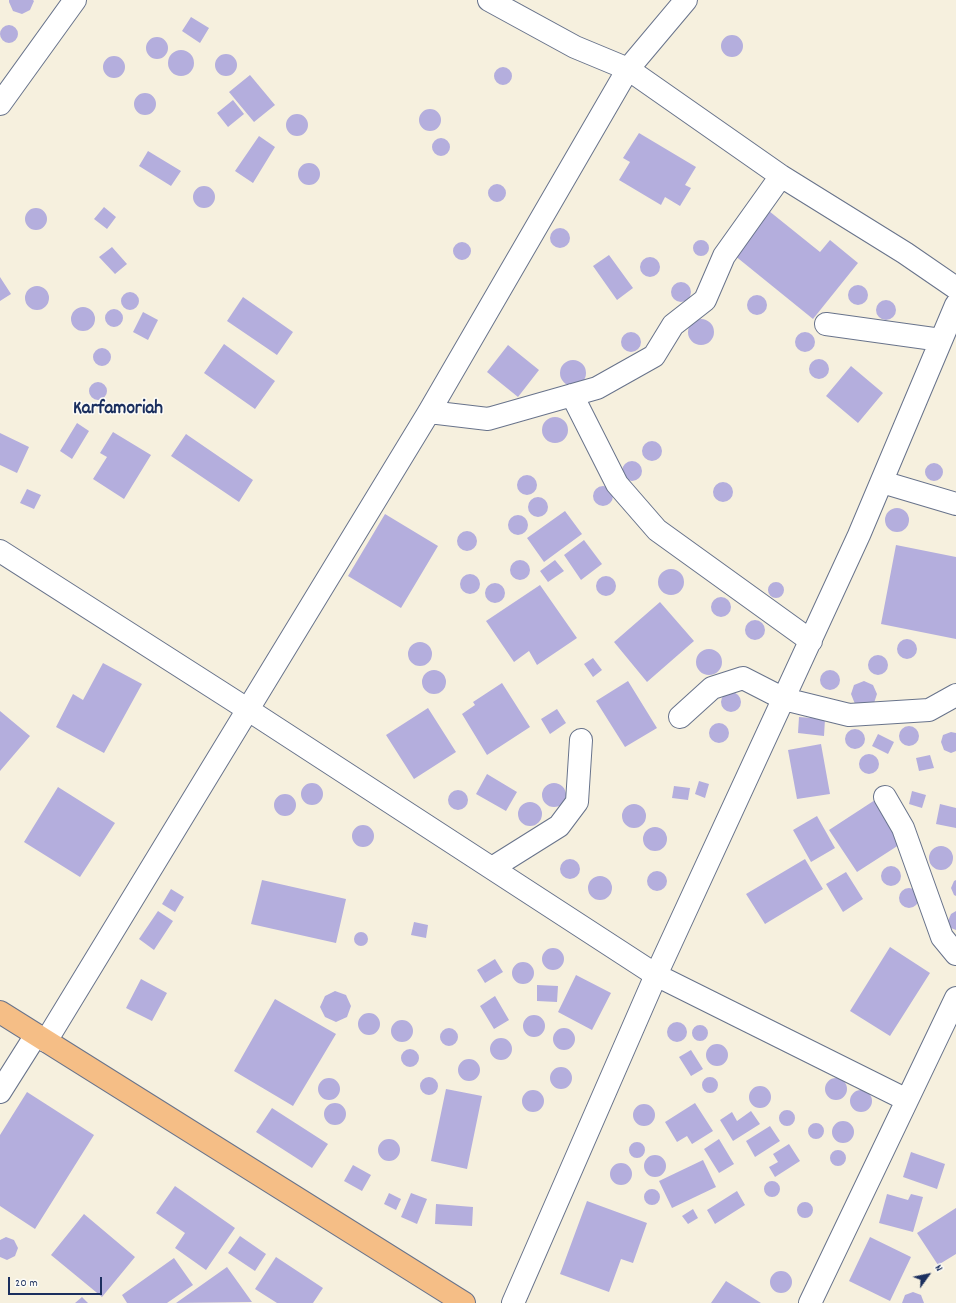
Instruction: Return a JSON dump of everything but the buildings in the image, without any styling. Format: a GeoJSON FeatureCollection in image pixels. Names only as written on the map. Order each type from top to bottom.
{"type":"FeatureCollection","features":[{"type":"Feature","properties":{"kind":"highway"},"geometry":{"type":"LineString","coordinates":[[0,1012],[464,1303]]}},
{"type":"Feature","properties":{"kind":"street"},"geometry":{"type":"LineString","coordinates":[[0,104],[75,0]]}},
{"type":"Feature","properties":{"kind":"street"},"geometry":{"type":"LineString","coordinates":[[489,0],[575,47],[628,69],[781,176],[905,253],[956,288]]}},
{"type":"Feature","properties":{"kind":"street"},"geometry":{"type":"LineString","coordinates":[[0,1092],[41,1038],[247,709],[429,412],[628,69],[686,0]]}},
{"type":"Feature","properties":{"kind":"street"},"geometry":{"type":"LineString","coordinates":[[429,412],[488,419],[597,388],[654,356],[673,325],[705,300],[724,256],[781,176]]}},
{"type":"Feature","properties":{"kind":"street"},"geometry":{"type":"LineString","coordinates":[[513,1303],[656,975],[860,535],[956,305]]}},
{"type":"Feature","properties":{"kind":"street"},"geometry":{"type":"LineString","coordinates":[[826,324],[941,340]]}},
{"type":"Feature","properties":{"kind":"street"},"geometry":{"type":"LineString","coordinates":[[572,395],[617,484],[657,530],[811,641]]}},
{"type":"Feature","properties":{"kind":"street"},"geometry":{"type":"LineString","coordinates":[[882,482],[956,504]]}},
{"type":"Feature","properties":{"kind":"street"},"geometry":{"type":"LineString","coordinates":[[0,551],[247,709],[656,975],[907,1100]]}},
{"type":"Feature","properties":{"kind":"street"},"geometry":{"type":"LineString","coordinates":[[680,717],[712,688],[743,678],[784,699],[849,715],[929,710],[956,695]]}},
{"type":"Feature","properties":{"kind":"street"},"geometry":{"type":"LineString","coordinates":[[492,868],[559,826],[578,802],[582,740]]}},
{"type":"Feature","properties":{"kind":"street"},"geometry":{"type":"LineString","coordinates":[[885,797],[903,828],[942,937],[956,954]]}},
{"type":"Feature","properties":{"kind":"street"},"geometry":{"type":"LineString","coordinates":[[810,1303],[956,998]]}},
{"type":"Feature","properties":{"kind":"district","name":"Karfamoriah"},"geometry":{"type":"Point","coordinates":[118,410]}}]}
